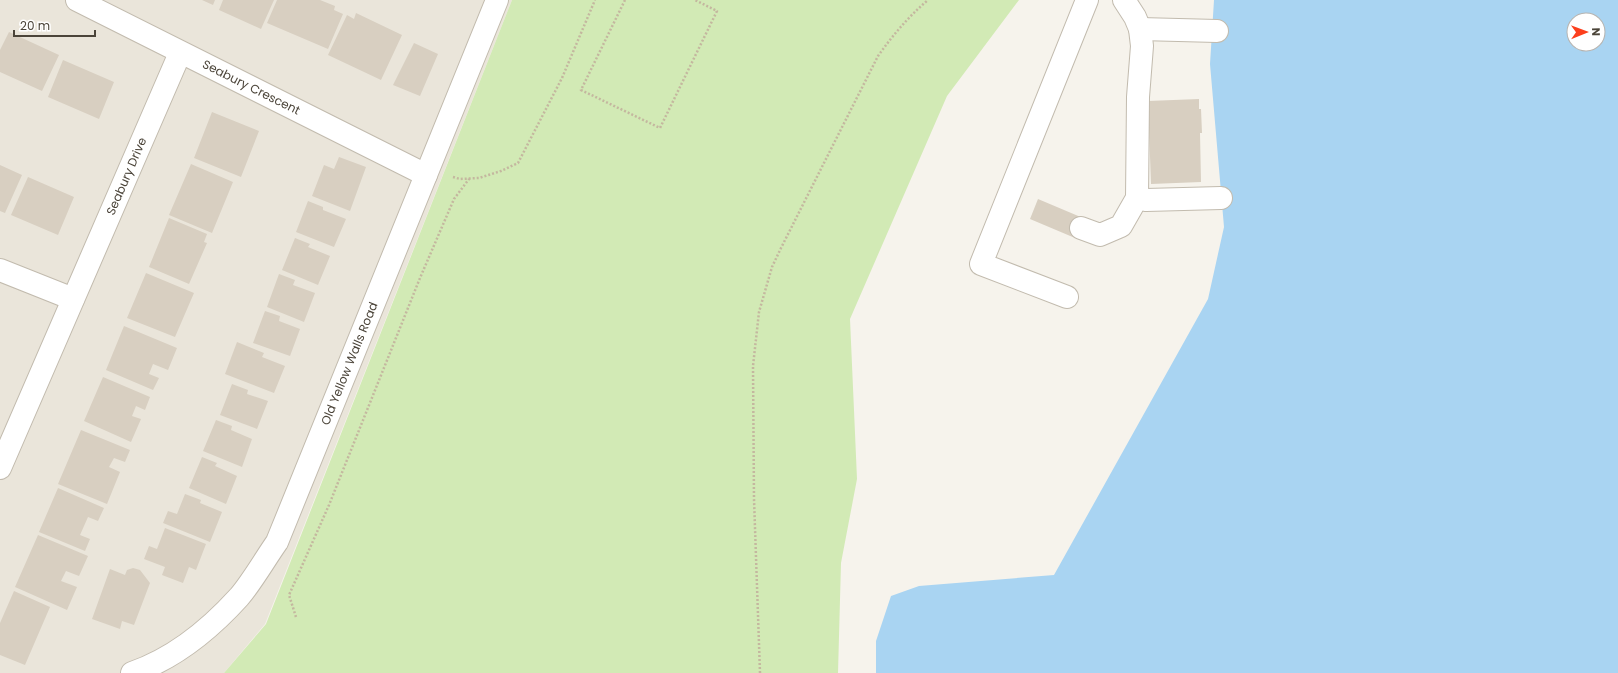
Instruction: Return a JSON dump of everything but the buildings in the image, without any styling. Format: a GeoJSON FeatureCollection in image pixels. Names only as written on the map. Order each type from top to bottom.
{"type":"FeatureCollection","features":[{"type":"Feature","properties":{"kind":"street","name":"Seabury Crescent"},"geometry":{"type":"LineString","coordinates":[[77,0],[426,176]]}},
{"type":"Feature","properties":{"kind":"street","name":"Old Yellow Walls Road"},"geometry":{"type":"LineString","coordinates":[[132,673],[147,668],[194,639],[239,596],[277,542],[497,0]]}},
{"type":"Feature","properties":{"kind":"street"},"geometry":{"type":"LineString","coordinates":[[1067,297],[982,264],[1087,0]]}},
{"type":"Feature","properties":{"kind":"street"},"geometry":{"type":"LineString","coordinates":[[1081,228],[1100,235],[1121,226],[1137,198],[1138,97],[1142,46],[1140,28],[1124,0]]}},
{"type":"Feature","properties":{"kind":"street"},"geometry":{"type":"LineString","coordinates":[[1140,28],[1217,31]]}},
{"type":"Feature","properties":{"kind":"street","name":"Seabury Drive"},"geometry":{"type":"LineString","coordinates":[[0,468],[180,53]]}},
{"type":"Feature","properties":{"kind":"street"},"geometry":{"type":"LineString","coordinates":[[1137,198],[1146,200],[1221,198]]}},
{"type":"Feature","properties":{"kind":"street"},"geometry":{"type":"LineString","coordinates":[[0,270],[73,300]]}},
{"type":"Feature","properties":{"kind":"path"},"geometry":{"type":"LineString","coordinates":[[426,176],[449,175],[460,179],[479,178],[501,172],[518,163],[562,78],[595,0]]}},
{"type":"Feature","properties":{"kind":"path"},"geometry":{"type":"LineString","coordinates":[[625,0],[581,90],[660,128],[717,11],[695,0]]}},
{"type":"Feature","properties":{"kind":"path"},"geometry":{"type":"LineString","coordinates":[[760,673],[754,499],[754,366],[759,312],[772,267],[878,56],[895,32],[912,13],[928,0]]}},
{"type":"Feature","properties":{"kind":"path"},"geometry":{"type":"LineString","coordinates":[[296,617],[289,595],[329,505],[420,278],[454,199],[469,179]]}},
{"type":"Feature","properties":{"kind":"shaded area"},"geometry":{"type":"Polygon","coordinates":[[[0,0],[512,0],[265,624],[224,673],[0,673],[0,0]]]}},
{"type":"Feature","properties":{"kind":"green space"},"geometry":{"type":"Polygon","coordinates":[[[512,0],[1019,0],[947,96],[850,319],[857,479],[841,563],[838,673],[224,673],[266,624],[512,0]]]}},
{"type":"Feature","properties":{"kind":"water"},"geometry":{"type":"Polygon","coordinates":[[[1214,0],[1618,0],[1618,673],[876,673],[876,641],[891,596],[919,586],[1054,575],[1208,299],[1224,227],[1210,64],[1214,0]]]}}]}
